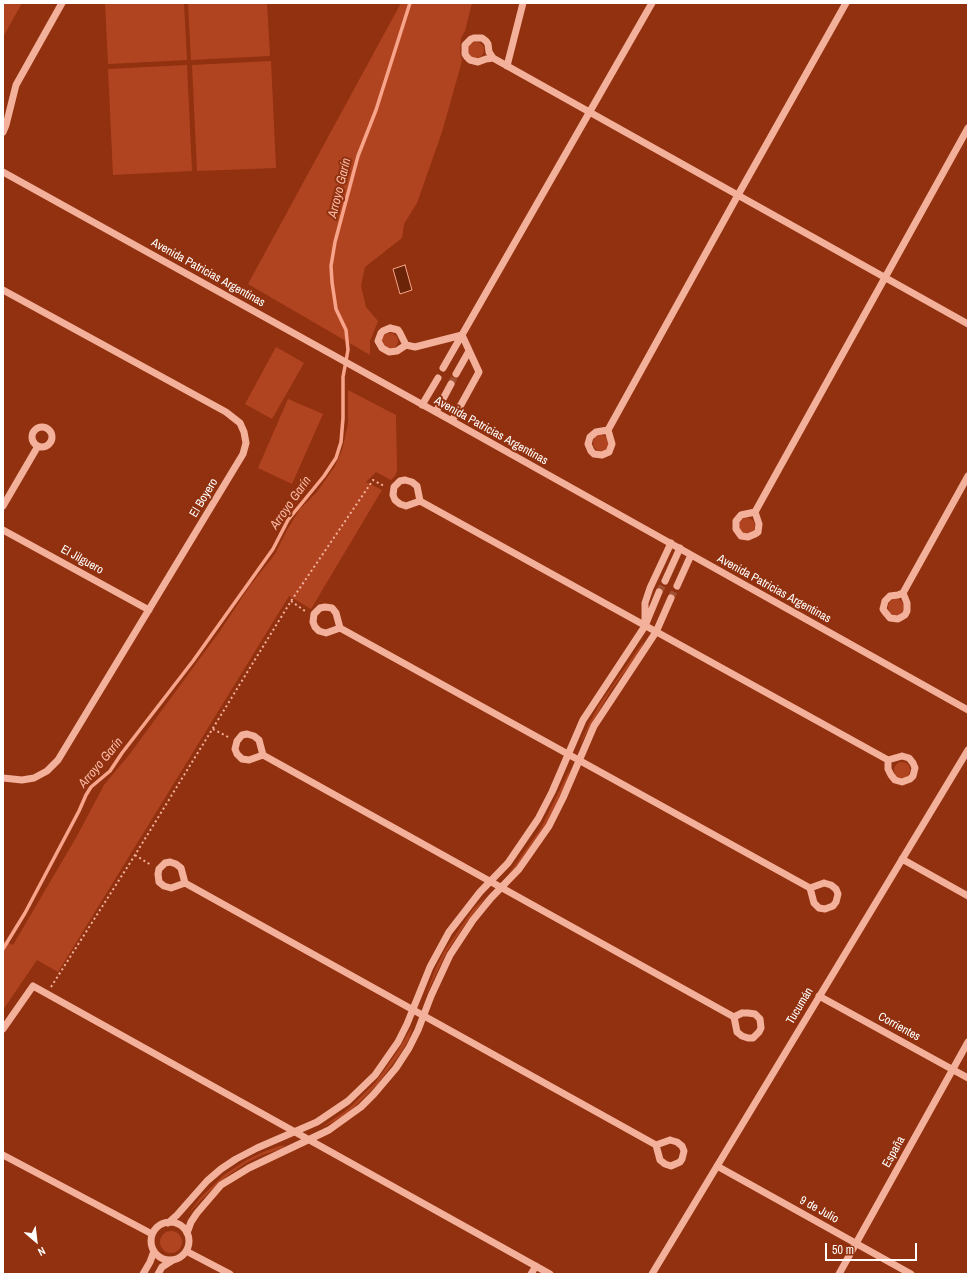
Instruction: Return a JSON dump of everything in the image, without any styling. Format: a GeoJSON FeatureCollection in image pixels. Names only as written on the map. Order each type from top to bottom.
{"type":"FeatureCollection","features":[{"type":"Feature","properties":{"kind":"street"},"geometry":{"type":"LineString","coordinates":[[3,132],[16,85],[62,3]]}},
{"type":"Feature","properties":{"kind":"street"},"geometry":{"type":"LineString","coordinates":[[507,66],[523,3]]}},
{"type":"Feature","properties":{"kind":"street"},"geometry":{"type":"LineString","coordinates":[[443,368],[652,3]]}},
{"type":"Feature","properties":{"kind":"street"},"geometry":{"type":"LineString","coordinates":[[608,430],[846,3]]}},
{"type":"Feature","properties":{"kind":"street"},"geometry":{"type":"LineString","coordinates":[[493,58],[968,324]]}},
{"type":"Feature","properties":{"kind":"street"},"geometry":{"type":"LineString","coordinates":[[755,512],[968,128]]}},
{"type":"Feature","properties":{"kind":"street","name":"Avenida Patricias Argentinas"},"geometry":{"type":"LineString","coordinates":[[3,172],[680,548],[968,710]]}},
{"type":"Feature","properties":{"kind":"street","name":"El Boyero"},"geometry":{"type":"LineString","coordinates":[[3,290],[226,412],[240,423],[244,432],[246,443],[243,454],[58,760],[47,771],[34,778],[22,780],[3,778]]}},
{"type":"Feature","properties":{"kind":"street"},"geometry":{"type":"LineString","coordinates":[[406,345],[415,347],[462,335]]}},
{"type":"Feature","properties":{"kind":"street"},"geometry":{"type":"LineString","coordinates":[[452,421],[479,372],[462,335]]}},
{"type":"Feature","properties":{"kind":"street"},"geometry":{"type":"LineString","coordinates":[[456,374],[469,351]]}},
{"type":"Feature","properties":{"kind":"street"},"geometry":{"type":"LineString","coordinates":[[422,405],[438,378]]}},
{"type":"Feature","properties":{"kind":"street"},"geometry":{"type":"LineString","coordinates":[[436,412],[451,384]]}},
{"type":"Feature","properties":{"kind":"street"},"geometry":{"type":"LineString","coordinates":[[3,506],[38,446]]}},
{"type":"Feature","properties":{"kind":"street"},"geometry":{"type":"LineString","coordinates":[[903,593],[968,476]]}},
{"type":"Feature","properties":{"kind":"street"},"geometry":{"type":"LineString","coordinates":[[420,501],[417,486],[412,482],[405,480],[400,481],[394,487],[393,491],[395,500],[400,504],[406,506],[420,501],[888,760]]}},
{"type":"Feature","properties":{"kind":"street","name":"El Jilguero"},"geometry":{"type":"LineString","coordinates":[[3,530],[149,610]]}},
{"type":"Feature","properties":{"kind":"street"},"geometry":{"type":"LineString","coordinates":[[645,626],[645,604],[650,588],[671,544]]}},
{"type":"Feature","properties":{"kind":"street"},"geometry":{"type":"LineString","coordinates":[[665,581],[680,548]]}},
{"type":"Feature","properties":{"kind":"street"},"geometry":{"type":"LineString","coordinates":[[677,586],[691,555]]}},
{"type":"Feature","properties":{"kind":"street"},"geometry":{"type":"LineString","coordinates":[[168,1223],[221,1169],[247,1154],[317,1122],[348,1101],[362,1089],[385,1062],[398,1042],[407,1024],[430,967],[449,932],[490,881],[508,863],[538,819],[552,792],[583,720],[645,626],[659,592]]}},
{"type":"Feature","properties":{"kind":"street"},"geometry":{"type":"LineString","coordinates":[[187,1233],[196,1213],[221,1185],[235,1175],[329,1130],[360,1107],[374,1094],[396,1068],[409,1048],[424,1016],[441,973],[457,944],[473,920],[519,869],[549,826],[563,798],[594,726],[656,632],[671,598]]}},
{"type":"Feature","properties":{"kind":"street"},"geometry":{"type":"LineString","coordinates":[[340,628],[336,613],[332,608],[320,608],[314,614],[313,618],[315,627],[319,631],[326,632],[340,628],[810,888]]}},
{"type":"Feature","properties":{"kind":"street"},"geometry":{"type":"LineString","coordinates":[[263,755],[249,760],[242,758],[235,750],[236,741],[247,734],[254,736],[259,740],[263,755],[734,1017]]}},
{"type":"Feature","properties":{"kind":"street","name":"Tucumán"},"geometry":{"type":"LineString","coordinates":[[652,1274],[968,750]]}},
{"type":"Feature","properties":{"kind":"street"},"geometry":{"type":"LineString","coordinates":[[902,859],[968,896]]}},
{"type":"Feature","properties":{"kind":"street"},"geometry":{"type":"LineString","coordinates":[[185,883],[184,874],[181,868],[176,864],[170,862],[165,863],[159,869],[159,882],[164,886],[171,888],[185,883],[656,1145]]}},
{"type":"Feature","properties":{"kind":"street"},"geometry":{"type":"LineString","coordinates":[[3,1029],[34,986],[550,1274]]}},
{"type":"Feature","properties":{"kind":"street","name":"Corrientes"},"geometry":{"type":"LineString","coordinates":[[819,996],[968,1078]]}},
{"type":"Feature","properties":{"kind":"street","name":"España"},"geometry":{"type":"LineString","coordinates":[[839,1274],[968,1042]]}},
{"type":"Feature","properties":{"kind":"street"},"geometry":{"type":"LineString","coordinates":[[3,1155],[152,1234]]}},
{"type":"Feature","properties":{"kind":"street","name":"9 de Julio"},"geometry":{"type":"LineString","coordinates":[[717,1166],[911,1274]]}},
{"type":"Feature","properties":{"kind":"street"},"geometry":{"type":"LineString","coordinates":[[158,1274],[162,1267],[183,1255],[189,1242],[187,1233],[181,1226],[168,1223],[159,1226],[152,1234],[151,1243],[154,1251],[160,1258],[173,1260]]}},
{"type":"Feature","properties":{"kind":"street"},"geometry":{"type":"LineString","coordinates":[[143,1274],[154,1251]]}},
{"type":"Feature","properties":{"kind":"street"},"geometry":{"type":"LineString","coordinates":[[186,1251],[230,1274]]}},
{"type":"Feature","properties":{"kind":"street"},"geometry":{"type":"LineString","coordinates":[[531,1274],[536,1266]]}},
{"type":"Feature","properties":{"kind":"path"},"geometry":{"type":"LineString","coordinates":[[48,993],[135,855],[291,601],[373,480],[393,491]]}},
{"type":"Feature","properties":{"kind":"path"},"geometry":{"type":"LineString","coordinates":[[291,601],[313,618]]}},
{"type":"Feature","properties":{"kind":"path"},"geometry":{"type":"LineString","coordinates":[[213,729],[236,741]]}},
{"type":"Feature","properties":{"kind":"path"},"geometry":{"type":"LineString","coordinates":[[135,855],[159,869]]}},
{"type":"Feature","properties":{"kind":"shaded area"},"geometry":{"type":"Polygon","coordinates":[[[3,3],[22,3],[3,37],[3,3]]]}},
{"type":"Feature","properties":{"kind":"shaded area"},"geometry":{"type":"Polygon","coordinates":[[[105,3],[184,3],[187,60],[108,64],[105,3]]]}},
{"type":"Feature","properties":{"kind":"shaded area"},"geometry":{"type":"Polygon","coordinates":[[[188,3],[267,3],[270,56],[191,60],[188,3]]]}},
{"type":"Feature","properties":{"kind":"shaded area"},"geometry":{"type":"Polygon","coordinates":[[[401,3],[472,3],[465,31],[461,38],[460,53],[462,61],[442,132],[417,203],[404,224],[402,238],[365,267],[361,286],[366,307],[378,321],[370,341],[370,355],[248,284],[401,3]]]}},
{"type":"Feature","properties":{"kind":"shaded area"},"geometry":{"type":"Polygon","coordinates":[[[476,42],[482,44],[484,50],[482,56],[476,58],[470,56],[468,50],[470,44],[476,42]]]}},
{"type":"Feature","properties":{"kind":"shaded area"},"geometry":{"type":"Polygon","coordinates":[[[271,61],[276,168],[197,171],[192,65],[271,61]]]}},
{"type":"Feature","properties":{"kind":"shaded area"},"geometry":{"type":"Polygon","coordinates":[[[187,65],[192,171],[113,175],[108,69],[187,65]]]}},
{"type":"Feature","properties":{"kind":"shaded area"},"geometry":{"type":"Polygon","coordinates":[[[405,265],[412,290],[400,294],[393,269],[405,265]]]}},
{"type":"Feature","properties":{"kind":"shaded area"},"geometry":{"type":"Polygon","coordinates":[[[390,333],[397,338],[398,341],[393,348],[390,349],[383,344],[382,341],[387,334],[390,333]]]}},
{"type":"Feature","properties":{"kind":"shaded area"},"geometry":{"type":"Polygon","coordinates":[[[276,347],[304,363],[272,419],[245,404],[276,347]]]}},
{"type":"Feature","properties":{"kind":"shaded area"},"geometry":{"type":"Polygon","coordinates":[[[348,390],[396,415],[397,470],[395,476],[391,480],[376,472],[366,482],[382,490],[311,609],[289,596],[58,972],[37,960],[3,1010],[3,940],[13,945],[77,836],[104,785],[129,755],[220,631],[249,587],[275,554],[300,509],[317,492],[335,466],[342,450],[348,424],[348,390]]]}},
{"type":"Feature","properties":{"kind":"shaded area"},"geometry":{"type":"Polygon","coordinates":[[[288,399],[323,414],[292,484],[258,468],[288,399]]]}},
{"type":"Feature","properties":{"kind":"shaded area"},"geometry":{"type":"Polygon","coordinates":[[[601,435],[607,437],[609,443],[607,449],[601,451],[595,449],[593,443],[595,437],[601,435]]]}},
{"type":"Feature","properties":{"kind":"shaded area"},"geometry":{"type":"Polygon","coordinates":[[[747,518],[754,523],[755,526],[750,533],[747,534],[740,529],[739,526],[744,519],[747,518]]]}},
{"type":"Feature","properties":{"kind":"shaded area"},"geometry":{"type":"Polygon","coordinates":[[[896,599],[902,601],[904,607],[902,613],[896,615],[890,613],[888,607],[890,601],[896,599]]]}},
{"type":"Feature","properties":{"kind":"shaded area"},"geometry":{"type":"Polygon","coordinates":[[[643,642],[641,650],[611,690],[579,746],[599,705],[643,642]]]}},
{"type":"Feature","properties":{"kind":"shaded area"},"geometry":{"type":"Polygon","coordinates":[[[899,762],[905,762],[910,767],[908,776],[905,778],[899,778],[894,773],[894,767],[899,762]]]}},
{"type":"Feature","properties":{"kind":"shaded area"},"geometry":{"type":"Polygon","coordinates":[[[570,769],[567,782],[544,829],[518,865],[508,875],[541,828],[570,769]]]}},
{"type":"Feature","properties":{"kind":"shaded area"},"geometry":{"type":"Polygon","coordinates":[[[487,896],[447,951],[425,997],[436,968],[445,950],[474,908],[487,896]]]}},
{"type":"Feature","properties":{"kind":"shaded area"},"geometry":{"type":"Polygon","coordinates":[[[412,1027],[409,1039],[400,1054],[377,1085],[349,1112],[322,1127],[347,1110],[375,1083],[397,1052],[412,1027]]]}},
{"type":"Feature","properties":{"kind":"shaded area"},"geometry":{"type":"Polygon","coordinates":[[[285,1145],[281,1149],[262,1155],[246,1163],[226,1177],[202,1199],[187,1216],[201,1197],[224,1175],[245,1161],[261,1153],[285,1145]]]}},
{"type":"Feature","properties":{"kind":"shaded area"},"geometry":{"type":"Polygon","coordinates":[[[171,1231],[179,1234],[182,1242],[179,1250],[171,1253],[163,1250],[160,1242],[163,1234],[171,1231]]]}},
{"type":"Feature","properties":{"kind":"waterway","name":"Arroyo Garín"},"geometry":{"type":"LineString","coordinates":[[3,949],[25,913],[91,787],[110,771],[122,753],[193,661],[273,549],[288,520],[324,476],[336,458],[341,442],[343,418],[343,377],[348,350],[346,330],[336,309],[331,266],[335,242],[358,156],[376,110],[410,3]]}},
{"type":"Feature","properties":{"kind":"tunnel"},"geometry":{"type":"LineString","coordinates":[[451,384],[456,374]]}},
{"type":"Feature","properties":{"kind":"tunnel"},"geometry":{"type":"LineString","coordinates":[[659,592],[665,581]]}},
{"type":"Feature","properties":{"kind":"tunnel"},"geometry":{"type":"LineString","coordinates":[[671,598],[677,586]]}}]}
